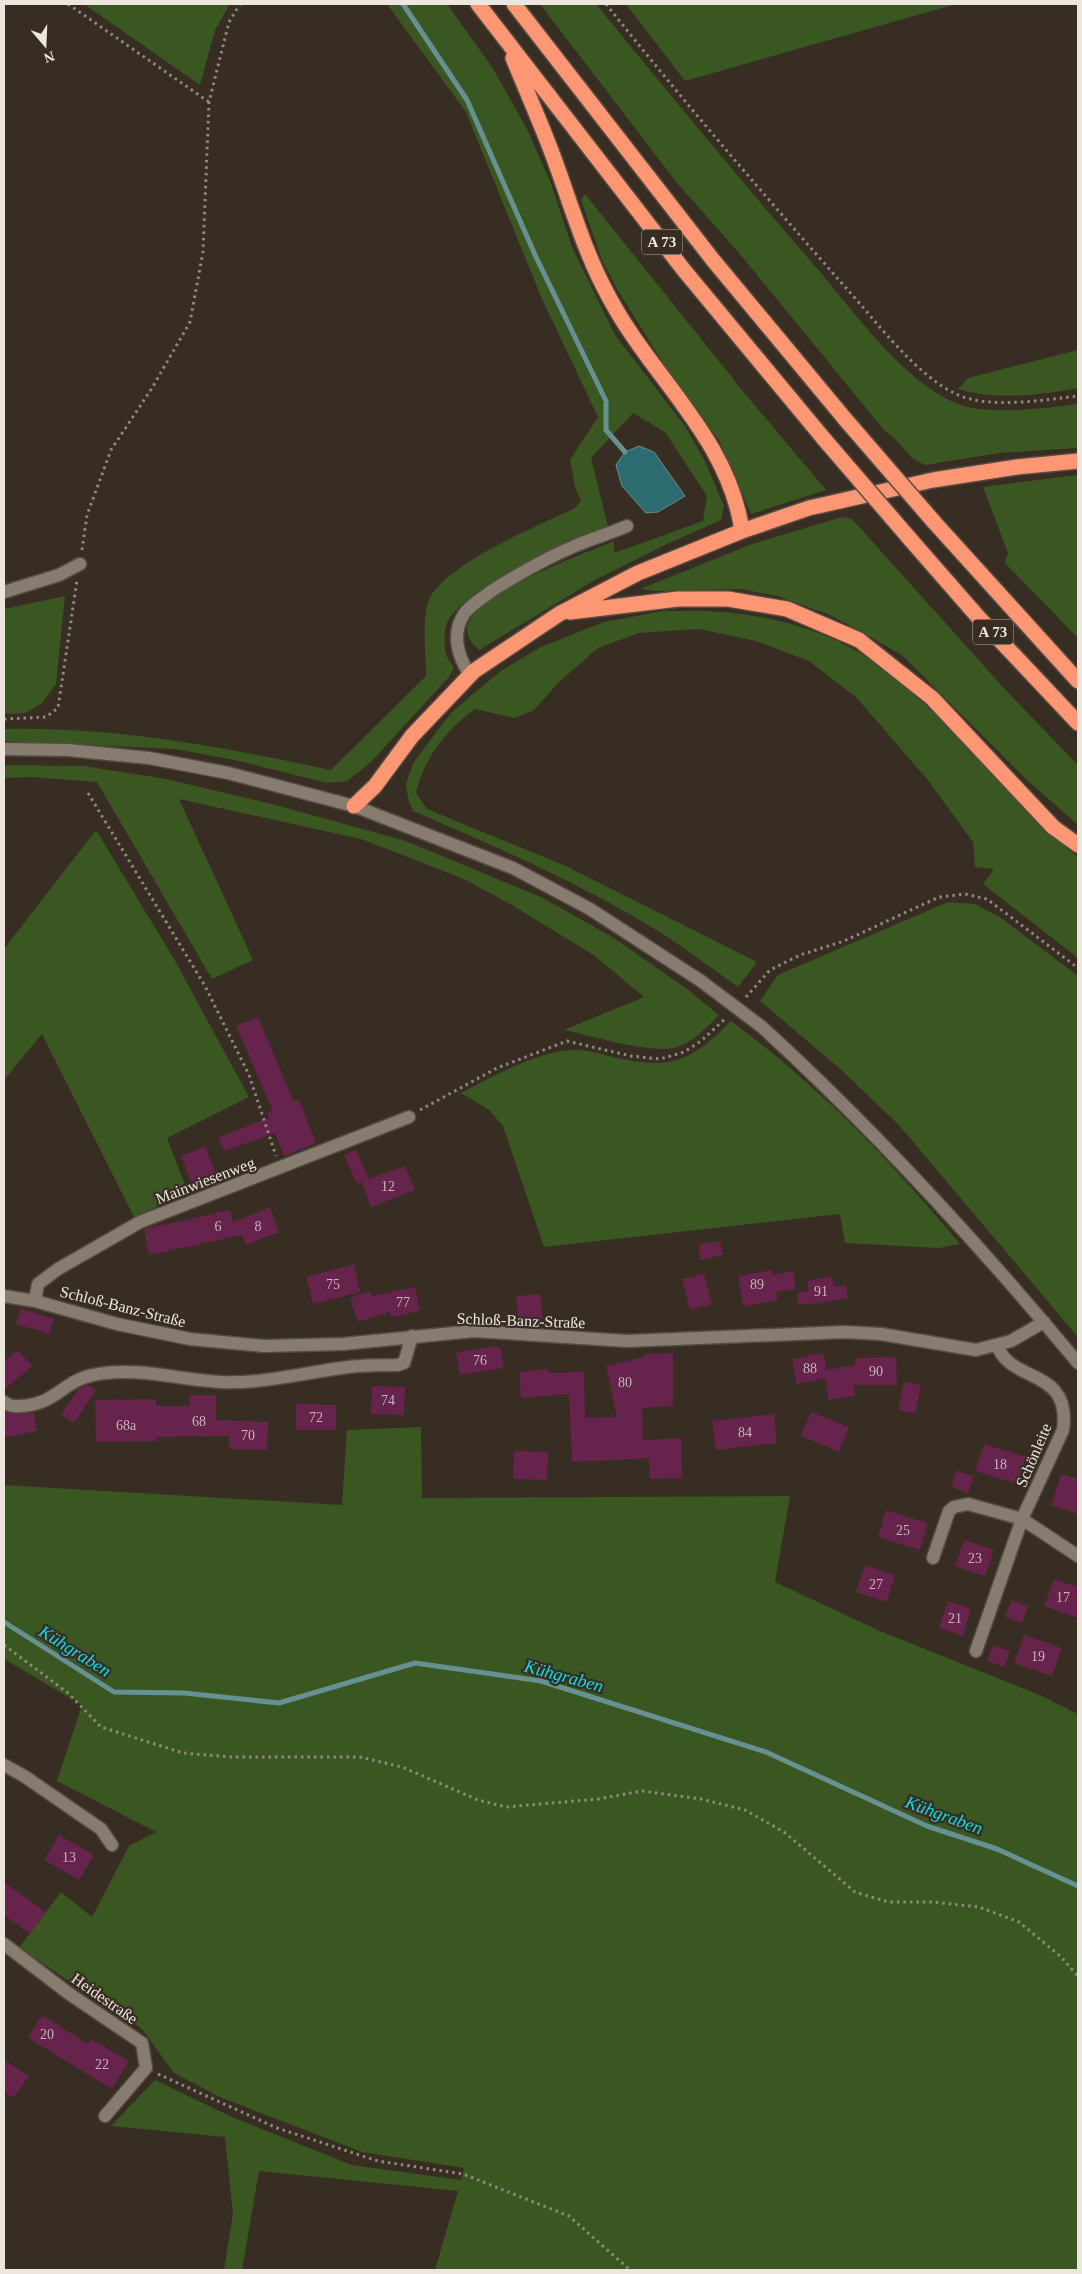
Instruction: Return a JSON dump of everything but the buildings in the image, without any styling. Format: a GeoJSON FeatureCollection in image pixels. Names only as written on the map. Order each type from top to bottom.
{"type":"FeatureCollection","features":[{"type":"Feature","properties":{"kind":"highway","name":"A 73"},"geometry":{"type":"LineString","coordinates":[[478,4],[683,268],[824,439],[979,618],[1078,723]]}},
{"type":"Feature","properties":{"kind":"highway","name":"A 73"},"geometry":{"type":"LineString","coordinates":[[514,4],[707,253],[845,419],[934,522],[1077,679]]}},
{"type":"Feature","properties":{"kind":"highway"},"geometry":{"type":"LineString","coordinates":[[506,40],[602,284],[636,340],[705,436],[721,462],[735,494],[742,531]]}},
{"type":"Feature","properties":{"kind":"highway"},"geometry":{"type":"LineString","coordinates":[[354,806],[375,786],[412,736],[470,675],[559,614],[638,573],[742,531],[809,508],[933,480],[1017,467],[1078,461]]}},
{"type":"Feature","properties":{"kind":"highway"},"geometry":{"type":"LineString","coordinates":[[559,614],[678,599],[728,599],[787,609],[859,640],[932,698],[1053,827],[1078,845]]}},
{"type":"Feature","properties":{"kind":"street"},"geometry":{"type":"LineString","coordinates":[[470,675],[463,664],[457,648],[458,630],[464,614],[482,598],[516,575],[576,545],[627,526]]}},
{"type":"Feature","properties":{"kind":"street"},"geometry":{"type":"LineString","coordinates":[[4,592],[59,576],[80,564]]}},
{"type":"Feature","properties":{"kind":"street"},"geometry":{"type":"LineString","coordinates":[[4,749],[68,750],[149,758],[228,772],[354,806],[513,868],[590,909],[701,981],[762,1027],[825,1085],[904,1164],[1078,1363]]}},
{"type":"Feature","properties":{"kind":"street","name":"Mainwiesenweg"},"geometry":{"type":"LineString","coordinates":[[35,1301],[38,1284],[58,1269],[140,1222],[409,1118]]}},
{"type":"Feature","properties":{"kind":"street","name":"Schloß-Banz-Straße"},"geometry":{"type":"LineString","coordinates":[[4,1296],[35,1301],[117,1324],[190,1339],[264,1346],[343,1344],[474,1331],[627,1341],[844,1332],[881,1334],[976,1350],[1011,1341],[1044,1322]]}},
{"type":"Feature","properties":{"kind":"street"},"geometry":{"type":"LineString","coordinates":[[4,1402],[15,1407],[40,1404],[88,1376],[106,1372],[220,1382],[284,1379],[349,1366],[398,1365],[404,1363],[412,1336]]}},
{"type":"Feature","properties":{"kind":"street","name":"Schönleite"},"geometry":{"type":"LineString","coordinates":[[976,1651],[1022,1519],[1063,1430],[1064,1420],[1058,1393],[1050,1384],[1028,1374],[1000,1354],[997,1345]]}},
{"type":"Feature","properties":{"kind":"street"},"geometry":{"type":"LineString","coordinates":[[933,1558],[949,1512],[954,1507],[968,1504],[1022,1519],[1078,1556]]}},
{"type":"Feature","properties":{"kind":"street"},"geometry":{"type":"LineString","coordinates":[[4,1765],[24,1776],[101,1829],[112,1845]]}},
{"type":"Feature","properties":{"kind":"street","name":"Heidestraße"},"geometry":{"type":"LineString","coordinates":[[4,1944],[68,1993],[142,2043],[146,2068]]}},
{"type":"Feature","properties":{"kind":"street"},"geometry":{"type":"LineString","coordinates":[[105,2116],[146,2068]]}},
{"type":"Feature","properties":{"kind":"path"},"geometry":{"type":"LineString","coordinates":[[68,4],[209,102]]}},
{"type":"Feature","properties":{"kind":"path"},"geometry":{"type":"LineString","coordinates":[[4,719],[46,717],[58,708],[87,515],[111,450],[152,388],[190,322],[203,252],[209,102],[230,22],[240,4]]}},
{"type":"Feature","properties":{"kind":"path"},"geometry":{"type":"LineString","coordinates":[[606,4],[776,209],[892,339],[928,375],[959,395],[990,402],[1078,396]]}},
{"type":"Feature","properties":{"kind":"path"},"geometry":{"type":"LineString","coordinates":[[88,793],[205,986],[249,1075],[280,1168]]}},
{"type":"Feature","properties":{"kind":"path"},"geometry":{"type":"LineString","coordinates":[[744,998],[770,970],[800,955],[844,941],[939,897],[964,894],[987,899],[1078,968]]}},
{"type":"Feature","properties":{"kind":"path"},"geometry":{"type":"LineString","coordinates":[[409,1118],[430,1103],[498,1068],[567,1041],[631,1056],[660,1058],[684,1052],[701,1041],[732,1012]]}},
{"type":"Feature","properties":{"kind":"path"},"geometry":{"type":"LineString","coordinates":[[4,1645],[68,1693],[101,1727],[183,1753],[231,1757],[360,1756],[402,1766],[478,1800],[506,1807],[598,1799],[642,1791],[701,1798],[745,1810],[784,1832],[855,1892],[888,1902],[933,1902],[979,1906],[1019,1922],[1060,1956],[1078,1976]]}},
{"type":"Feature","properties":{"kind":"path"},"geometry":{"type":"LineString","coordinates":[[146,2068],[277,2128],[378,2161],[464,2174],[569,2216],[630,2270]]}},
{"type":"Feature","properties":{"kind":"green space"},"geometry":{"type":"Polygon","coordinates":[[[84,4],[230,4],[215,30],[200,85],[84,4]]]}},
{"type":"Feature","properties":{"kind":"green space"},"geometry":{"type":"Polygon","coordinates":[[[387,4],[447,4],[492,67],[527,129],[550,181],[572,247],[615,335],[685,426],[706,463],[724,506],[721,520],[665,545],[595,580],[479,650],[473,644],[467,631],[471,618],[485,604],[529,577],[614,541],[614,553],[703,521],[707,496],[665,432],[633,413],[591,458],[608,527],[569,542],[519,567],[473,595],[457,610],[447,623],[445,630],[445,651],[454,667],[449,677],[371,762],[347,781],[327,783],[235,760],[174,749],[4,741],[4,729],[86,731],[209,746],[331,770],[426,676],[426,609],[437,588],[471,560],[517,535],[575,508],[581,501],[575,487],[570,460],[598,417],[542,299],[466,112],[387,4]]]}},
{"type":"Feature","properties":{"kind":"green space"},"geometry":{"type":"Polygon","coordinates":[[[540,4],[596,4],[704,136],[863,324],[920,381],[940,395],[961,405],[973,408],[1019,410],[1078,404],[1078,448],[999,453],[925,465],[912,458],[884,430],[739,253],[677,183],[540,4]]]}},
{"type":"Feature","properties":{"kind":"green space"},"geometry":{"type":"Polygon","coordinates":[[[626,4],[956,4],[685,81],[626,4]]]}},
{"type":"Feature","properties":{"kind":"green space"},"geometry":{"type":"Polygon","coordinates":[[[585,194],[742,390],[826,490],[751,514],[719,440],[679,388],[618,291],[602,260],[581,200],[585,194]]]}},
{"type":"Feature","properties":{"kind":"green space"},"geometry":{"type":"Polygon","coordinates":[[[1078,350],[1078,388],[1018,396],[988,395],[958,389],[968,378],[1078,350]]]}},
{"type":"Feature","properties":{"kind":"green space"},"geometry":{"type":"Polygon","coordinates":[[[1078,475],[1078,638],[1005,563],[1008,553],[983,487],[1078,475]]]}},
{"type":"Feature","properties":{"kind":"green space"},"geometry":{"type":"Polygon","coordinates":[[[842,517],[852,519],[1012,697],[1078,765],[1078,825],[1028,781],[903,656],[869,636],[830,615],[777,596],[741,589],[655,591],[640,589],[752,544],[842,517]]]}},
{"type":"Feature","properties":{"kind":"green space"},"geometry":{"type":"Polygon","coordinates":[[[65,596],[56,684],[42,703],[25,713],[4,714],[4,609],[65,596]]]}},
{"type":"Feature","properties":{"kind":"green space"},"geometry":{"type":"Polygon","coordinates":[[[664,611],[707,611],[739,614],[796,625],[849,647],[897,680],[957,735],[1042,825],[1078,857],[1078,958],[983,884],[994,869],[975,867],[973,842],[927,779],[856,697],[809,661],[756,641],[699,629],[639,633],[598,648],[560,681],[533,711],[514,718],[475,709],[455,725],[438,745],[424,768],[416,793],[427,809],[568,867],[757,962],[738,987],[669,938],[608,902],[512,854],[413,811],[406,785],[413,763],[451,713],[501,671],[541,647],[604,622],[664,611]]]}},
{"type":"Feature","properties":{"kind":"green space"},"geometry":{"type":"Polygon","coordinates":[[[4,765],[84,766],[166,779],[272,804],[406,841],[543,898],[614,938],[687,989],[719,1015],[692,1039],[673,1048],[662,1049],[634,1046],[564,1030],[644,997],[595,956],[512,905],[464,879],[361,839],[179,799],[253,960],[212,979],[97,782],[31,777],[4,778],[4,765]]]}},
{"type":"Feature","properties":{"kind":"green space"},"geometry":{"type":"Polygon","coordinates":[[[96,830],[174,959],[249,1097],[167,1138],[188,1193],[134,1217],[42,1034],[4,1080],[4,949],[96,830]]]}},
{"type":"Feature","properties":{"kind":"green space"},"geometry":{"type":"Polygon","coordinates":[[[948,902],[975,904],[1001,918],[1078,976],[1078,1337],[898,1124],[838,1067],[760,1001],[778,975],[948,902]]]}},
{"type":"Feature","properties":{"kind":"green space"},"geometry":{"type":"Polygon","coordinates":[[[731,1021],[794,1071],[852,1125],[908,1183],[960,1244],[939,1248],[845,1243],[840,1214],[544,1247],[503,1126],[489,1110],[461,1093],[514,1066],[557,1052],[581,1050],[650,1063],[678,1060],[703,1046],[731,1021]]]}},
{"type":"Feature","properties":{"kind":"green space"},"geometry":{"type":"Polygon","coordinates":[[[421,1427],[422,1498],[790,1496],[775,1582],[880,1631],[1042,1696],[1078,1714],[1078,2270],[435,2270],[458,2191],[259,2171],[242,2270],[224,2270],[233,2214],[225,2137],[111,2126],[155,2080],[232,2117],[352,2165],[461,2180],[464,2168],[362,2152],[220,2097],[174,2073],[142,2029],[19,1948],[61,1892],[92,1917],[129,1846],[156,1832],[57,1781],[82,1705],[4,1659],[4,1485],[342,1505],[347,1430],[421,1427]]]}},
{"type":"Feature","properties":{"kind":"water"},"geometry":{"type":"Polygon","coordinates":[[[639,446],[654,452],[685,496],[658,512],[646,513],[622,486],[616,465],[625,452],[639,446]]]}},
{"type":"Feature","properties":{"kind":"waterway"},"geometry":{"type":"LineString","coordinates":[[403,4],[467,100],[536,257],[606,401],[606,430],[625,452]]}},
{"type":"Feature","properties":{"kind":"waterway","name":"Kühgraben"},"geometry":{"type":"LineString","coordinates":[[4,1622],[114,1692],[184,1693],[279,1703],[415,1663],[541,1681],[766,1752],[927,1826],[997,1849],[1078,1886]]}}]}
